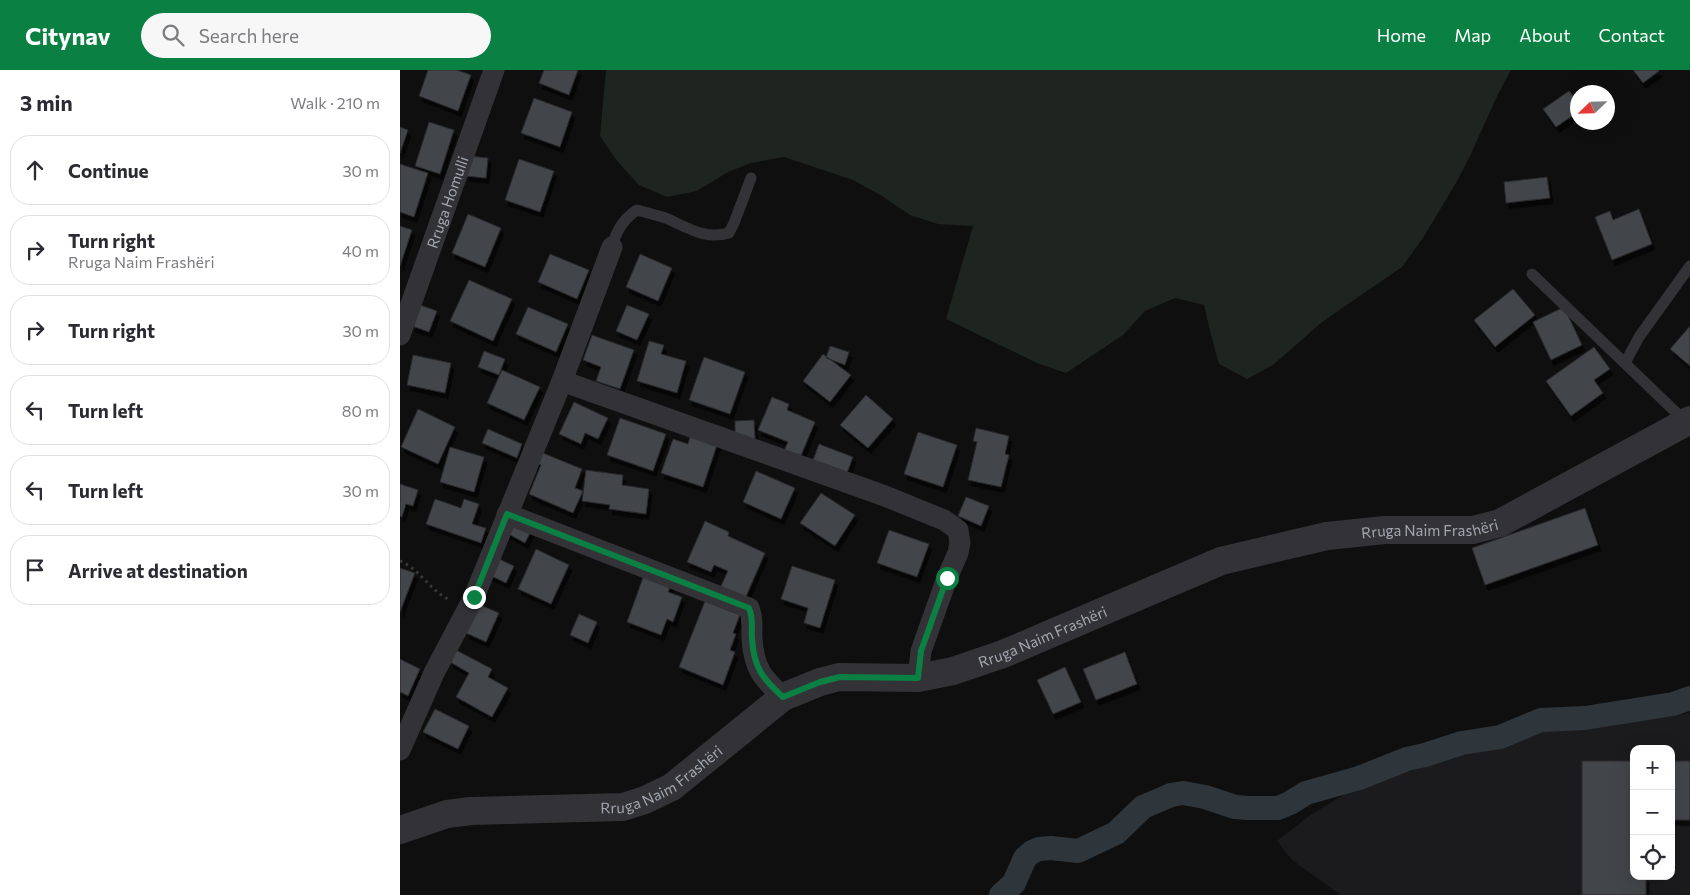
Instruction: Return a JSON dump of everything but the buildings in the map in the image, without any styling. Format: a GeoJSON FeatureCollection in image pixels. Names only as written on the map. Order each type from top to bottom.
{"type":"FeatureCollection","features":[{"type":"Feature","properties":{"kind":"street","name":"Rruga Homulli"},"geometry":{"type":"LineString","coordinates":[[400,335],[494,70]]}},
{"type":"Feature","properties":{"kind":"street"},"geometry":{"type":"LineString","coordinates":[[400,750],[434,672],[474,597],[562,381],[612,247]]}},
{"type":"Feature","properties":{"kind":"street"},"geometry":{"type":"LineString","coordinates":[[562,381],[885,496],[944,520],[958,530],[960,544],[958,553],[921,651],[918,678]]}},
{"type":"Feature","properties":{"kind":"street","name":"Rruga Naim Frashëri"},"geometry":{"type":"LineString","coordinates":[[400,830],[447,814],[471,811],[623,807],[645,800],[672,787],[783,697],[820,682],[840,677],[918,678],[953,671],[1003,654],[1221,561],[1327,536],[1385,530],[1474,530],[1500,523],[1688,421]]}},
{"type":"Feature","properties":{"kind":"street"},"geometry":{"type":"LineString","coordinates":[[507,514],[749,608],[753,618],[752,638],[756,666],[765,681],[783,697]]}},
{"type":"Feature","properties":{"kind":"lane"},"geometry":{"type":"LineString","coordinates":[[612,247],[615,236],[627,216],[637,210],[709,235],[720,235],[728,232],[734,224],[751,178]]}},
{"type":"Feature","properties":{"kind":"lane"},"geometry":{"type":"LineString","coordinates":[[1626,363],[1639,337],[1690,266]]}},
{"type":"Feature","properties":{"kind":"lane"},"geometry":{"type":"LineString","coordinates":[[1532,274],[1688,421]]}},
{"type":"Feature","properties":{"kind":"path"},"geometry":{"type":"LineString","coordinates":[[400,561],[410,565],[441,596],[468,608]]}},
{"type":"Feature","properties":{"kind":"shaded area"},"geometry":{"type":"Polygon","coordinates":[[[606,70],[1511,70],[1456,183],[1423,238],[1402,267],[1322,322],[1273,365],[1247,379],[1219,364],[1204,305],[1175,298],[1145,311],[1123,335],[1066,373],[1037,363],[946,319],[973,226],[938,224],[910,215],[882,196],[853,180],[784,157],[751,163],[728,172],[697,191],[667,197],[639,185],[617,161],[600,136],[606,70]]]}},
{"type":"Feature","properties":{"kind":"shaded area"},"geometry":{"type":"Polygon","coordinates":[[[1690,713],[1690,895],[1341,895],[1292,860],[1277,841],[1309,816],[1354,788],[1549,730],[1620,723],[1690,713]]]}},
{"type":"Feature","properties":{"kind":"waterway"},"geometry":{"type":"LineString","coordinates":[[1001,895],[1014,883],[1025,858],[1032,852],[1051,848],[1078,851],[1116,833],[1143,807],[1171,795],[1183,793],[1205,797],[1235,807],[1278,808],[1306,793],[1359,778],[1407,759],[1462,743],[1500,737],[1541,720],[1585,718],[1673,704],[1690,698]]}},
{"type":"Feature","properties":{"kind":"route"},"geometry":{"type":"LineString","coordinates":[[474,597],[507,514],[749,608],[753,618],[752,638],[756,666],[765,681],[783,697],[820,682],[840,677],[918,678],[921,651],[947,578]]}}]}
